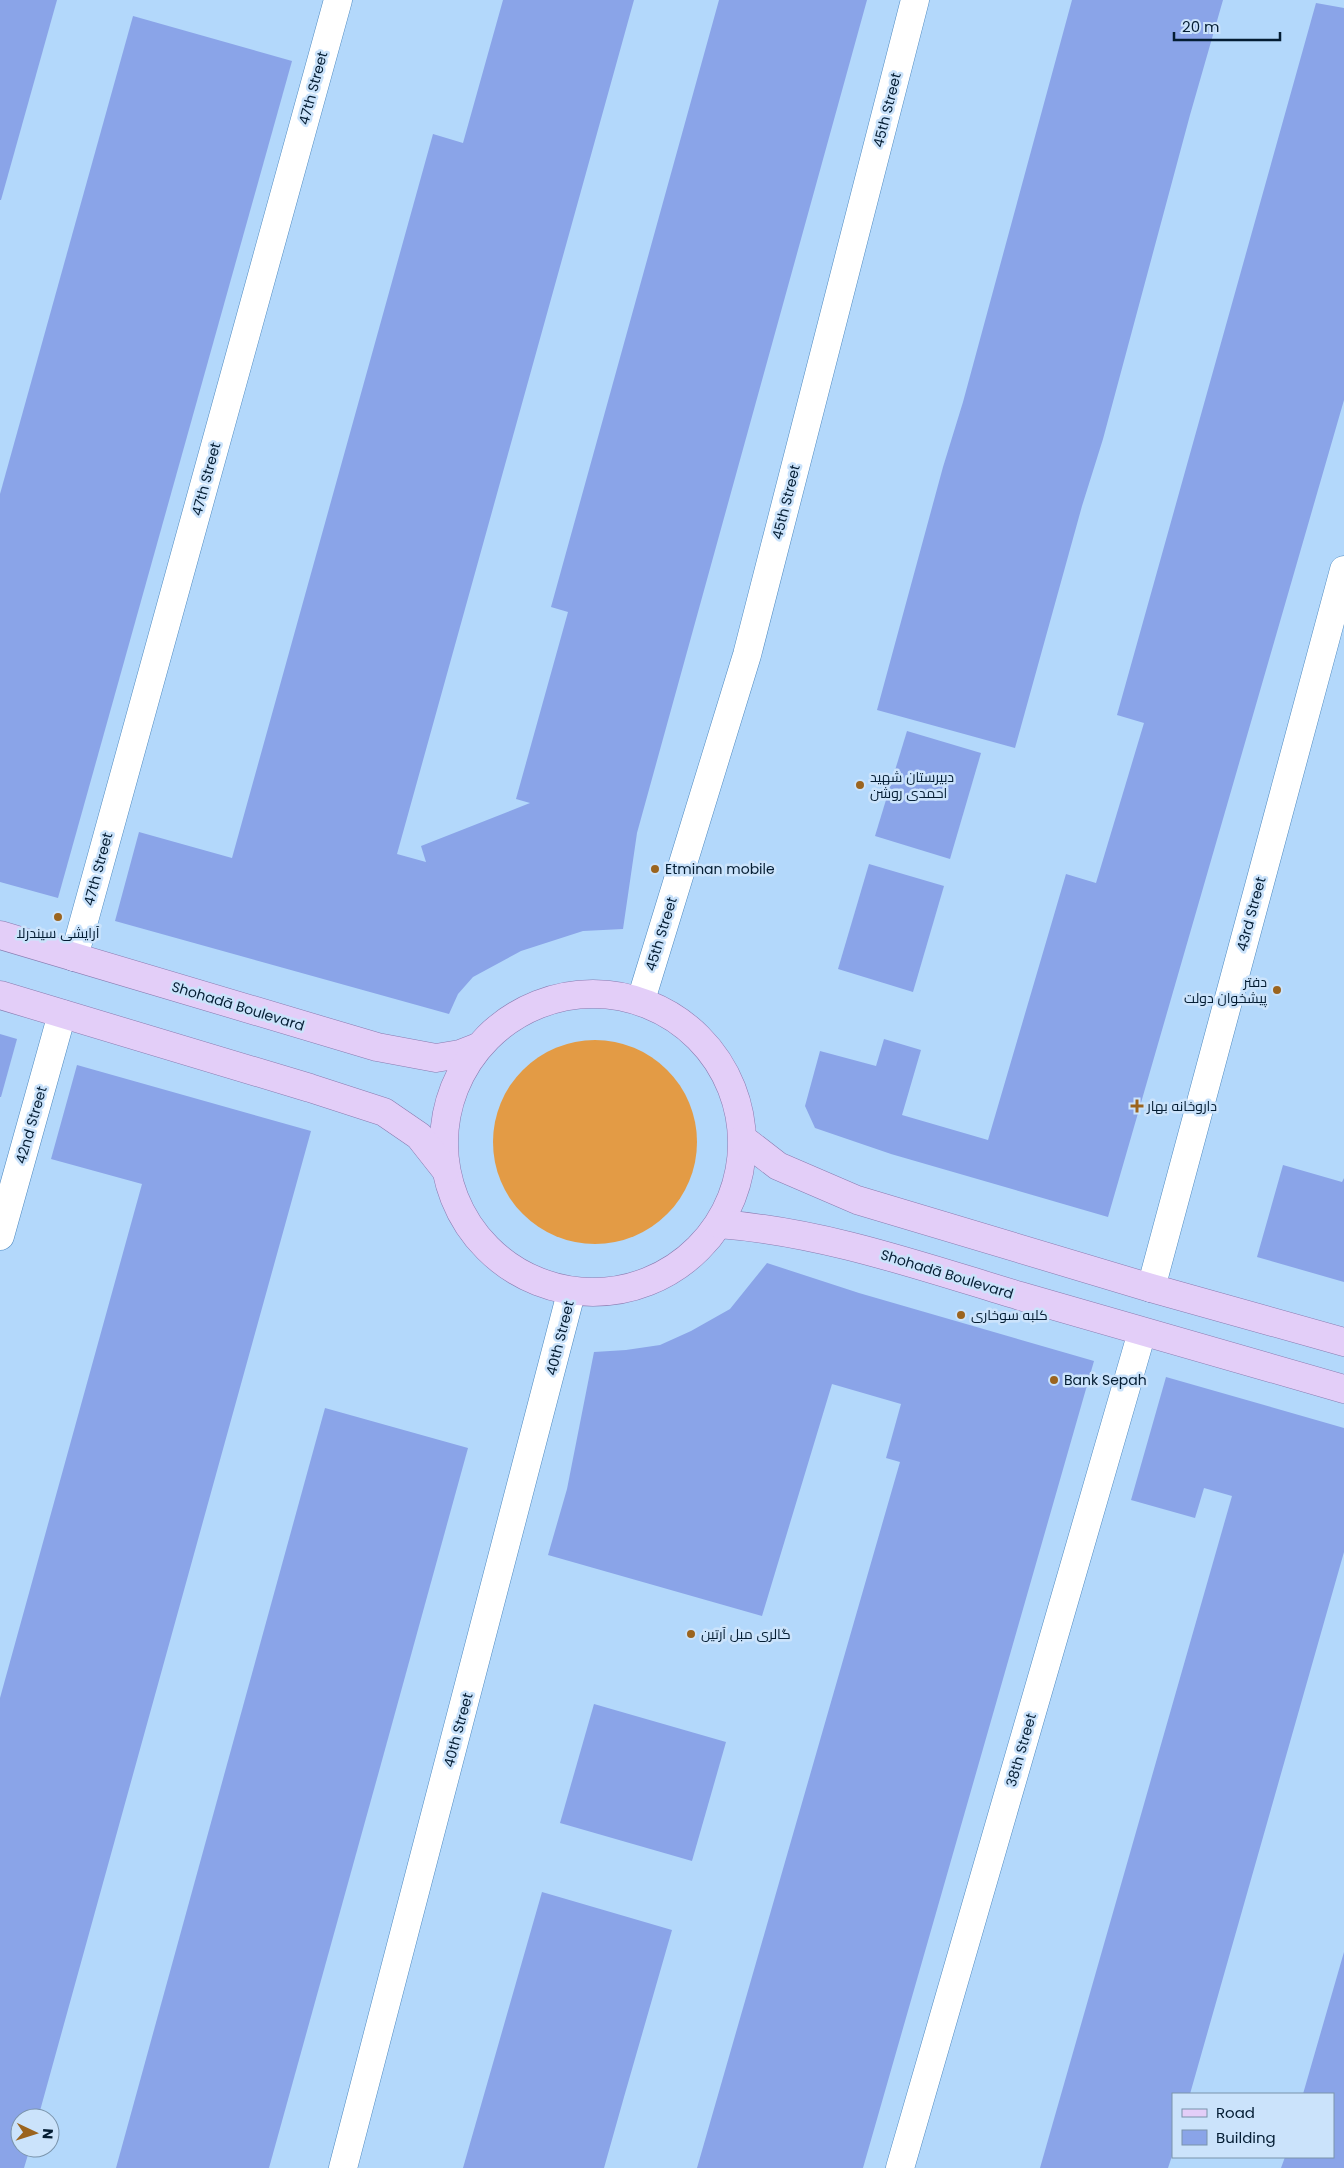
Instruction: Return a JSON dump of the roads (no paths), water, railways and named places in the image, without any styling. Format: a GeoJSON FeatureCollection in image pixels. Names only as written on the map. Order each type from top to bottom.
{"type":"FeatureCollection","features":[{"type":"Feature","properties":{"kind":"main road","name":"Shohadā Boulevard"},"geometry":{"type":"LineString","coordinates":[[0,935],[377,1048],[436,1058],[460,1054],[478,1047]]}},
{"type":"Feature","properties":{"kind":"main road"},"geometry":{"type":"LineString","coordinates":[[593,992],[641,1000],[683,1022],[717,1057],[738,1098],[743,1149],[738,1180],[719,1224],[706,1243],[667,1274],[621,1291],[571,1293],[526,1278],[488,1251],[460,1213],[445,1168],[444,1123],[458,1079],[478,1047],[515,1014],[553,998],[593,992]]}},
{"type":"Feature","properties":{"kind":"main road"},"geometry":{"type":"LineString","coordinates":[[0,996],[310,1088],[384,1112],[419,1136],[445,1168]]}},
{"type":"Feature","properties":{"kind":"main road"},"geometry":{"type":"LineString","coordinates":[[743,1139],[778,1166],[857,1200],[1151,1288],[1344,1342]]}},
{"type":"Feature","properties":{"kind":"main road","name":"Shohadā Boulevard"},"geometry":{"type":"LineString","coordinates":[[719,1224],[762,1227],[843,1243],[1142,1332],[1344,1389]]}},
{"type":"Feature","properties":{"kind":"street","name":"47th Street"},"geometry":{"type":"LineString","coordinates":[[74,957],[338,0]]}},
{"type":"Feature","properties":{"kind":"street","name":"45th Street"},"geometry":{"type":"LineString","coordinates":[[641,1000],[747,655],[915,0]]}},
{"type":"Feature","properties":{"kind":"street","name":"43rd Street"},"geometry":{"type":"LineString","coordinates":[[1151,1288],[1344,570]]}},
{"type":"Feature","properties":{"kind":"street","name":"42nd Street"},"geometry":{"type":"LineString","coordinates":[[0,1236],[62,1014]]}},
{"type":"Feature","properties":{"kind":"street","name":"40th Street"},"geometry":{"type":"LineString","coordinates":[[343,2168],[571,1293]]}},
{"type":"Feature","properties":{"kind":"street","name":"38th Street"},"geometry":{"type":"LineString","coordinates":[[900,2168],[1142,1332]]}},
{"type":"Feature","properties":{"kind":"place","name":"دبیرستان شهید احمدی روشن"},"geometry":{"type":"Point","coordinates":[860,785]}},
{"type":"Feature","properties":{"kind":"place","name":"Etminan mobile"},"geometry":{"type":"Point","coordinates":[655,869]}},
{"type":"Feature","properties":{"kind":"place","name":"آرایشی سیندرلا"},"geometry":{"type":"Point","coordinates":[58,917]}},
{"type":"Feature","properties":{"kind":"place","name":"دفتر پیشخوان دولت"},"geometry":{"type":"Point","coordinates":[1277,990]}},
{"type":"Feature","properties":{"kind":"place","name":"داروخانه بهار"},"geometry":{"type":"Point","coordinates":[1137,1106]}},
{"type":"Feature","properties":{"kind":"place","name":"کلبه سوخاری"},"geometry":{"type":"Point","coordinates":[961,1315]}},
{"type":"Feature","properties":{"kind":"place","name":"Bank Sepah"},"geometry":{"type":"Point","coordinates":[1054,1380]}},
{"type":"Feature","properties":{"kind":"place","name":"گالری مبل آرتین"},"geometry":{"type":"Point","coordinates":[691,1634]}}]}
